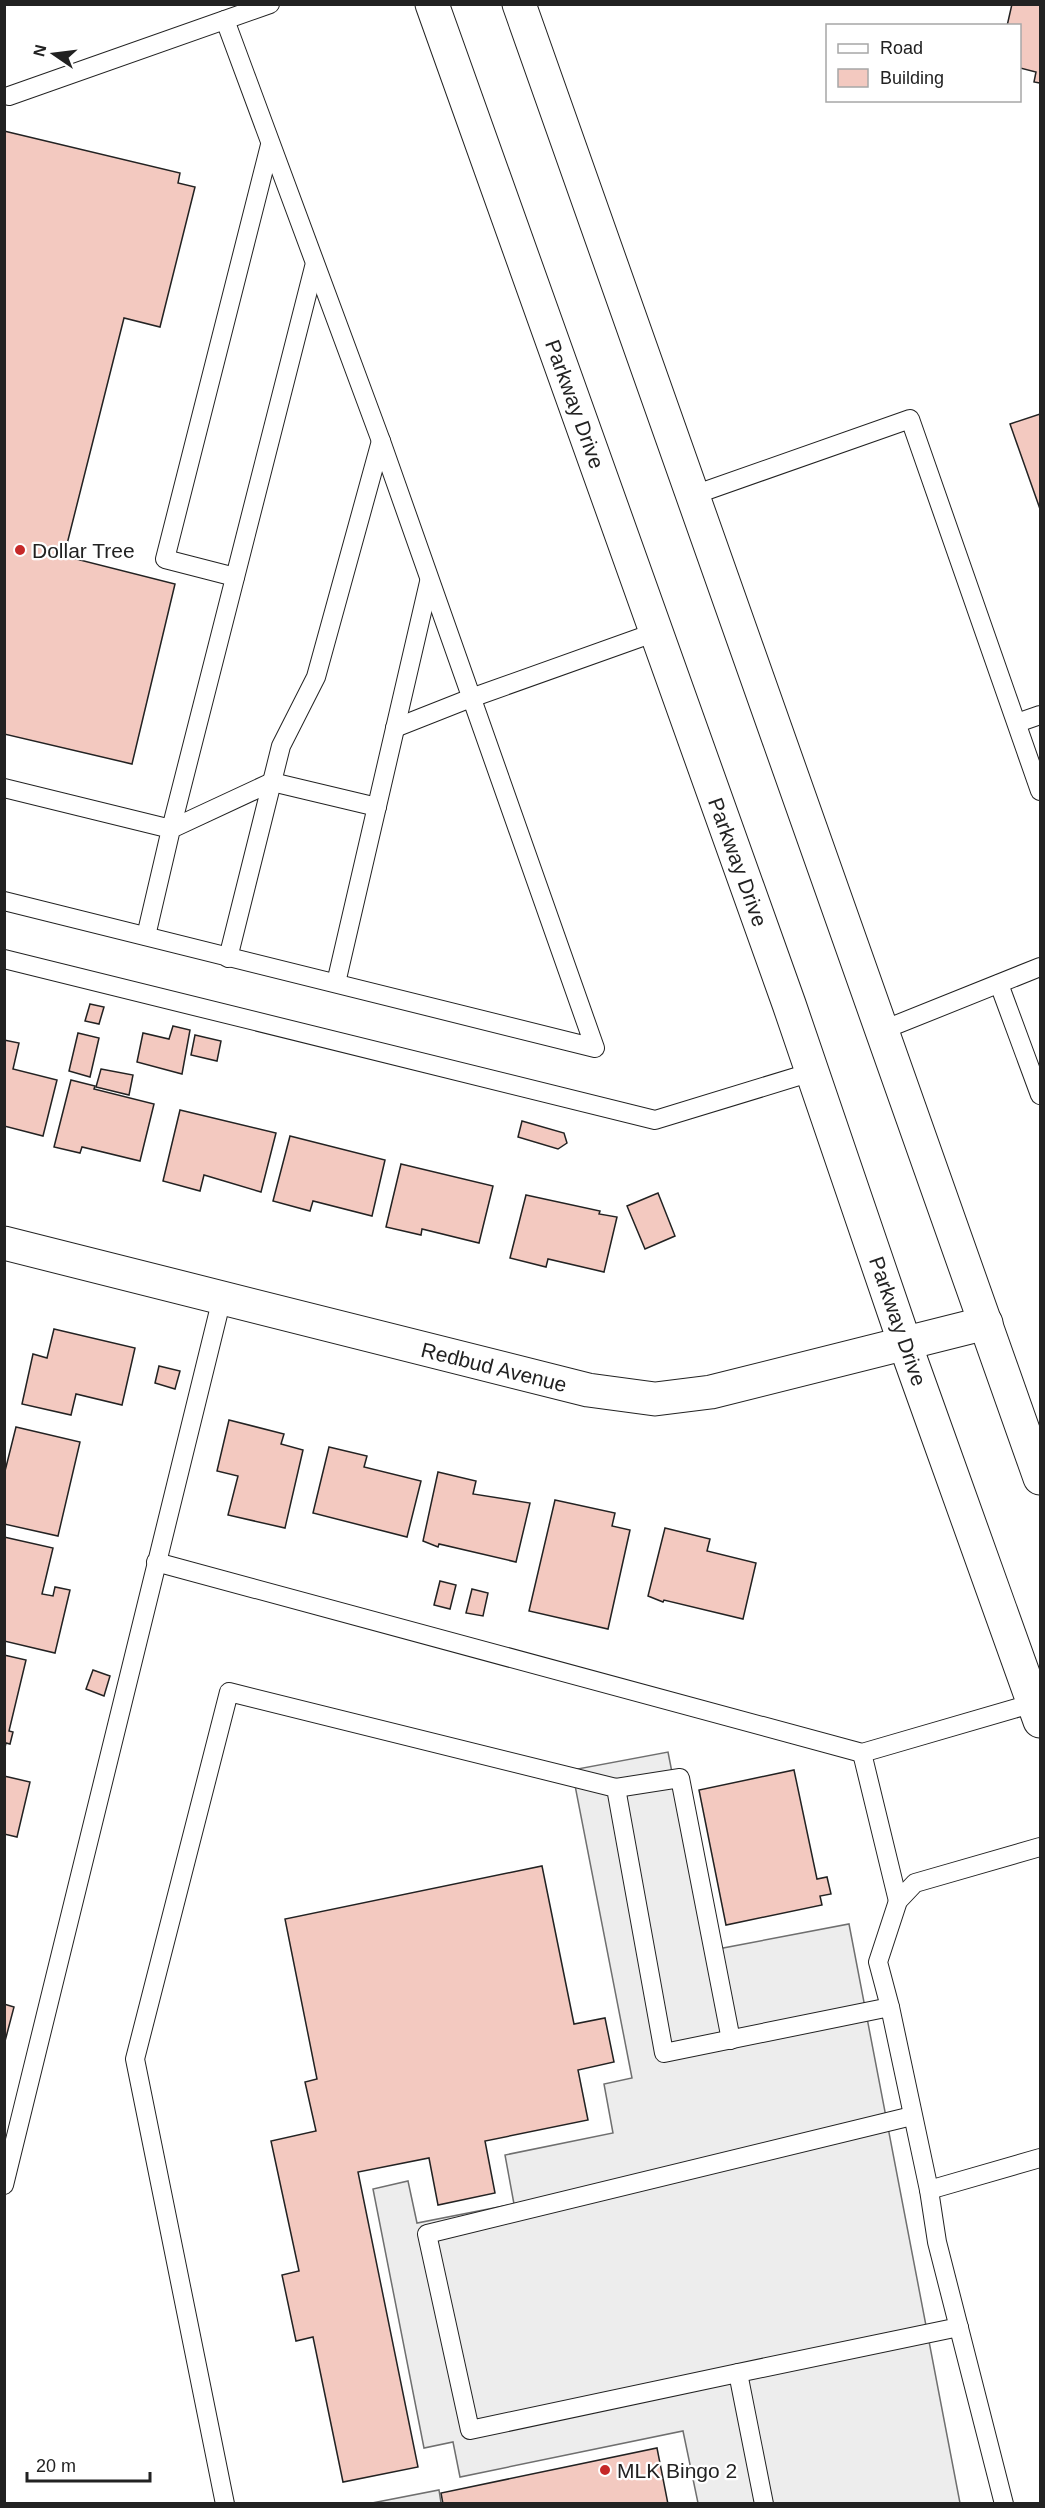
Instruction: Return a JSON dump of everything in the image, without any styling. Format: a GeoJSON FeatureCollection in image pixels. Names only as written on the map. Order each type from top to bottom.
{"type":"FeatureCollection","features":[{"type":"Feature","properties":{"kind":"main road","name":"Parkway Drive"},"geometry":{"type":"LineString","coordinates":[[432,4],[1037,1712]]}},
{"type":"Feature","properties":{"kind":"main road"},"geometry":{"type":"LineString","coordinates":[[457,4],[458,79]]}},
{"type":"Feature","properties":{"kind":"main road"},"geometry":{"type":"LineString","coordinates":[[519,4],[691,496],[1041,1478]]}},
{"type":"Feature","properties":{"kind":"main road","name":"Redbud Avenue"},"geometry":{"type":"LineString","coordinates":[[4,1243],[588,1390],[655,1399],[711,1392],[986,1323]]}},
{"type":"Feature","properties":{"kind":"lane"},"geometry":{"type":"LineString","coordinates":[[9,96],[270,4]]}},
{"type":"Feature","properties":{"kind":"lane"},"geometry":{"type":"LineString","coordinates":[[4,901],[595,1048],[381,441],[314,267],[225,20]]}},
{"type":"Feature","properties":{"kind":"lane"},"geometry":{"type":"LineString","coordinates":[[235,577],[165,559],[270,144]]}},
{"type":"Feature","properties":{"kind":"lane"},"geometry":{"type":"LineString","coordinates":[[146,936],[171,829],[314,267]]}},
{"type":"Feature","properties":{"kind":"lane"},"geometry":{"type":"LineString","coordinates":[[691,496],[910,419],[1041,791]]}},
{"type":"Feature","properties":{"kind":"lane"},"geometry":{"type":"LineString","coordinates":[[228,958],[281,746],[316,677],[381,441]]}},
{"type":"Feature","properties":{"kind":"lane"},"geometry":{"type":"LineString","coordinates":[[336,983],[429,582]]}},
{"type":"Feature","properties":{"kind":"lane"},"geometry":{"type":"LineString","coordinates":[[395,728],[471,698],[656,632]]}},
{"type":"Feature","properties":{"kind":"lane"},"geometry":{"type":"LineString","coordinates":[[1017,723],[1041,715]]}},
{"type":"Feature","properties":{"kind":"lane"},"geometry":{"type":"LineString","coordinates":[[4,788],[171,829],[272,782],[377,807]]}},
{"type":"Feature","properties":{"kind":"lane"},"geometry":{"type":"LineString","coordinates":[[4,959],[655,1120],[812,1072]]}},
{"type":"Feature","properties":{"kind":"lane"},"geometry":{"type":"LineString","coordinates":[[882,1030],[1041,968]]}},
{"type":"Feature","properties":{"kind":"lane"},"geometry":{"type":"LineString","coordinates":[[999,984],[1041,1095]]}},
{"type":"Feature","properties":{"kind":"lane"},"geometry":{"type":"LineString","coordinates":[[4,2185],[222,1298]]}},
{"type":"Feature","properties":{"kind":"lane"},"geometry":{"type":"LineString","coordinates":[[156,1562],[862,1753],[1037,1712]]}},
{"type":"Feature","properties":{"kind":"lane"},"geometry":{"type":"LineString","coordinates":[[225,2504],[135,2059],[229,1692],[616,1788],[680,1778],[730,2040]]}},
{"type":"Feature","properties":{"kind":"lane"},"geometry":{"type":"LineString","coordinates":[[862,1753],[898,1901]]}},
{"type":"Feature","properties":{"kind":"lane"},"geometry":{"type":"LineString","coordinates":[[616,1788],[664,2053],[890,2007]]}},
{"type":"Feature","properties":{"kind":"lane"},"geometry":{"type":"LineString","coordinates":[[1004,2504],[937,2242],[930,2190],[878,1962],[898,1901],[915,1882],[1041,1846]]}},
{"type":"Feature","properties":{"kind":"lane"},"geometry":{"type":"LineString","coordinates":[[912,2116],[427,2234],[470,2430],[959,2327]]}},
{"type":"Feature","properties":{"kind":"lane"},"geometry":{"type":"LineString","coordinates":[[930,2190],[1041,2158]]}},
{"type":"Feature","properties":{"kind":"lane"},"geometry":{"type":"LineString","coordinates":[[738,2373],[764,2504]]}},
{"type":"Feature","properties":{"kind":"shaded area"},"geometry":{"type":"Polygon","coordinates":[[[668,1752],[707,1951],[849,1924],[960,2503],[698,2503],[683,2431],[460,2477],[453,2442],[424,2448],[373,2189],[408,2181],[417,2223],[514,2204],[505,2155],[613,2133],[604,2084],[632,2078],[572,1770],[668,1752]]]}},
{"type":"Feature","properties":{"kind":"shaded area"},"geometry":{"type":"Polygon","coordinates":[[[439,2490],[441,2503],[372,2503],[439,2490]]]}},
{"type":"Feature","properties":{"kind":"building"},"geometry":{"type":"Polygon","coordinates":[[[1012,4],[1040,4],[1040,83],[1034,82],[1036,72],[1021,68],[1021,24],[1007,24],[1012,4]]]}},
{"type":"Feature","properties":{"kind":"building"},"geometry":{"type":"Polygon","coordinates":[[[4,131],[180,173],[178,183],[195,187],[160,327],[124,318],[64,556],[175,584],[132,764],[4,734],[4,131]]]}},
{"type":"Feature","properties":{"kind":"building"},"geometry":{"type":"Polygon","coordinates":[[[1040,414],[1040,509],[1010,424],[1040,414]]]}},
{"type":"Feature","properties":{"kind":"building"},"geometry":{"type":"Polygon","coordinates":[[[90,1004],[104,1007],[99,1024],[85,1021],[90,1004]]]}},
{"type":"Feature","properties":{"kind":"building"},"geometry":{"type":"Polygon","coordinates":[[[173,1026],[190,1030],[182,1074],[137,1062],[143,1033],[169,1039],[173,1026]]]}},
{"type":"Feature","properties":{"kind":"building"},"geometry":{"type":"Polygon","coordinates":[[[78,1033],[99,1038],[90,1077],[69,1071],[78,1033]]]}},
{"type":"Feature","properties":{"kind":"building"},"geometry":{"type":"Polygon","coordinates":[[[195,1035],[221,1041],[217,1061],[191,1055],[195,1035]]]}},
{"type":"Feature","properties":{"kind":"building"},"geometry":{"type":"Polygon","coordinates":[[[4,1040],[19,1043],[13,1069],[57,1080],[43,1136],[4,1126],[4,1040]]]}},
{"type":"Feature","properties":{"kind":"building"},"geometry":{"type":"Polygon","coordinates":[[[101,1069],[133,1075],[129,1095],[96,1087],[101,1069]]]}},
{"type":"Feature","properties":{"kind":"building"},"geometry":{"type":"Polygon","coordinates":[[[71,1080],[95,1086],[94,1089],[154,1104],[140,1161],[82,1147],[80,1153],[54,1147],[71,1080]]]}},
{"type":"Feature","properties":{"kind":"building"},"geometry":{"type":"Polygon","coordinates":[[[180,1110],[276,1133],[261,1192],[204,1175],[200,1191],[163,1181],[180,1110]]]}},
{"type":"Feature","properties":{"kind":"building"},"geometry":{"type":"Polygon","coordinates":[[[522,1121],[564,1133],[567,1143],[558,1149],[518,1137],[522,1121]]]}},
{"type":"Feature","properties":{"kind":"building"},"geometry":{"type":"Polygon","coordinates":[[[290,1136],[385,1160],[372,1216],[313,1201],[310,1211],[273,1201],[290,1136]]]}},
{"type":"Feature","properties":{"kind":"building"},"geometry":{"type":"Polygon","coordinates":[[[401,1164],[493,1186],[479,1243],[422,1229],[421,1235],[386,1227],[401,1164]]]}},
{"type":"Feature","properties":{"kind":"building"},"geometry":{"type":"Polygon","coordinates":[[[658,1193],[675,1236],[645,1249],[627,1206],[658,1193]]]}},
{"type":"Feature","properties":{"kind":"building"},"geometry":{"type":"Polygon","coordinates":[[[526,1195],[600,1211],[599,1214],[617,1217],[604,1272],[548,1259],[546,1267],[510,1258],[526,1195]]]}},
{"type":"Feature","properties":{"kind":"building"},"geometry":{"type":"Polygon","coordinates":[[[54,1329],[135,1348],[122,1405],[76,1394],[71,1415],[22,1404],[33,1354],[47,1358],[54,1329]]]}},
{"type":"Feature","properties":{"kind":"building"},"geometry":{"type":"Polygon","coordinates":[[[159,1366],[180,1371],[175,1389],[155,1383],[159,1366]]]}},
{"type":"Feature","properties":{"kind":"building"},"geometry":{"type":"Polygon","coordinates":[[[229,1420],[284,1434],[281,1444],[303,1450],[285,1528],[228,1515],[238,1476],[217,1471],[229,1420]]]}},
{"type":"Feature","properties":{"kind":"building"},"geometry":{"type":"Polygon","coordinates":[[[16,1427],[80,1442],[58,1536],[4,1524],[4,1475],[16,1427]]]}},
{"type":"Feature","properties":{"kind":"building"},"geometry":{"type":"Polygon","coordinates":[[[329,1447],[367,1456],[364,1467],[421,1481],[407,1537],[313,1513],[329,1447]]]}},
{"type":"Feature","properties":{"kind":"building"},"geometry":{"type":"Polygon","coordinates":[[[438,1472],[476,1481],[473,1494],[530,1503],[516,1562],[439,1544],[438,1547],[423,1541],[438,1472]]]}},
{"type":"Feature","properties":{"kind":"building"},"geometry":{"type":"Polygon","coordinates":[[[555,1500],[615,1513],[612,1526],[630,1530],[608,1629],[529,1611],[555,1500]]]}},
{"type":"Feature","properties":{"kind":"building"},"geometry":{"type":"Polygon","coordinates":[[[665,1528],[710,1539],[707,1551],[756,1563],[743,1619],[664,1600],[663,1602],[648,1596],[665,1528]]]}},
{"type":"Feature","properties":{"kind":"building"},"geometry":{"type":"Polygon","coordinates":[[[4,1537],[53,1548],[42,1594],[53,1596],[55,1587],[70,1590],[55,1653],[4,1641],[4,1537]]]}},
{"type":"Feature","properties":{"kind":"building"},"geometry":{"type":"Polygon","coordinates":[[[440,1581],[456,1585],[450,1609],[434,1605],[440,1581]]]}},
{"type":"Feature","properties":{"kind":"building"},"geometry":{"type":"Polygon","coordinates":[[[472,1589],[488,1593],[483,1616],[466,1613],[472,1589]]]}},
{"type":"Feature","properties":{"kind":"building"},"geometry":{"type":"Polygon","coordinates":[[[4,1655],[26,1660],[9,1731],[13,1732],[10,1744],[6,1743],[4,1751],[4,1655]]]}},
{"type":"Feature","properties":{"kind":"building"},"geometry":{"type":"Polygon","coordinates":[[[93,1670],[110,1676],[104,1696],[86,1689],[93,1670]]]}},
{"type":"Feature","properties":{"kind":"building"},"geometry":{"type":"Polygon","coordinates":[[[794,1770],[817,1879],[827,1877],[831,1894],[820,1896],[822,1905],[726,1925],[699,1790],[794,1770]]]}},
{"type":"Feature","properties":{"kind":"building"},"geometry":{"type":"Polygon","coordinates":[[[4,1776],[30,1782],[17,1837],[4,1834],[4,1776]]]}},
{"type":"Feature","properties":{"kind":"building"},"geometry":{"type":"Polygon","coordinates":[[[542,1866],[574,2024],[605,2018],[614,2062],[578,2070],[588,2120],[485,2141],[495,2193],[438,2205],[429,2158],[358,2172],[418,2467],[343,2482],[313,2337],[296,2341],[282,2275],[299,2271],[271,2141],[316,2131],[305,2082],[317,2079],[285,1919],[542,1866]]]}},
{"type":"Feature","properties":{"kind":"building"},"geometry":{"type":"Polygon","coordinates":[[[4,2004],[14,2007],[4,2045],[4,2004]]]}},
{"type":"Feature","properties":{"kind":"building","name":"MLK Bingo 2"},"geometry":{"type":"Polygon","coordinates":[[[657,2448],[668,2504],[443,2504],[441,2493],[657,2448]]]}},
{"type":"Feature","properties":{"kind":"place","name":"Dollar Tree"},"geometry":{"type":"Point","coordinates":[20,550]}},
{"type":"Feature","properties":{"kind":"place","name":"MLK Bingo 2"},"geometry":{"type":"Point","coordinates":[605,2470]}}]}
